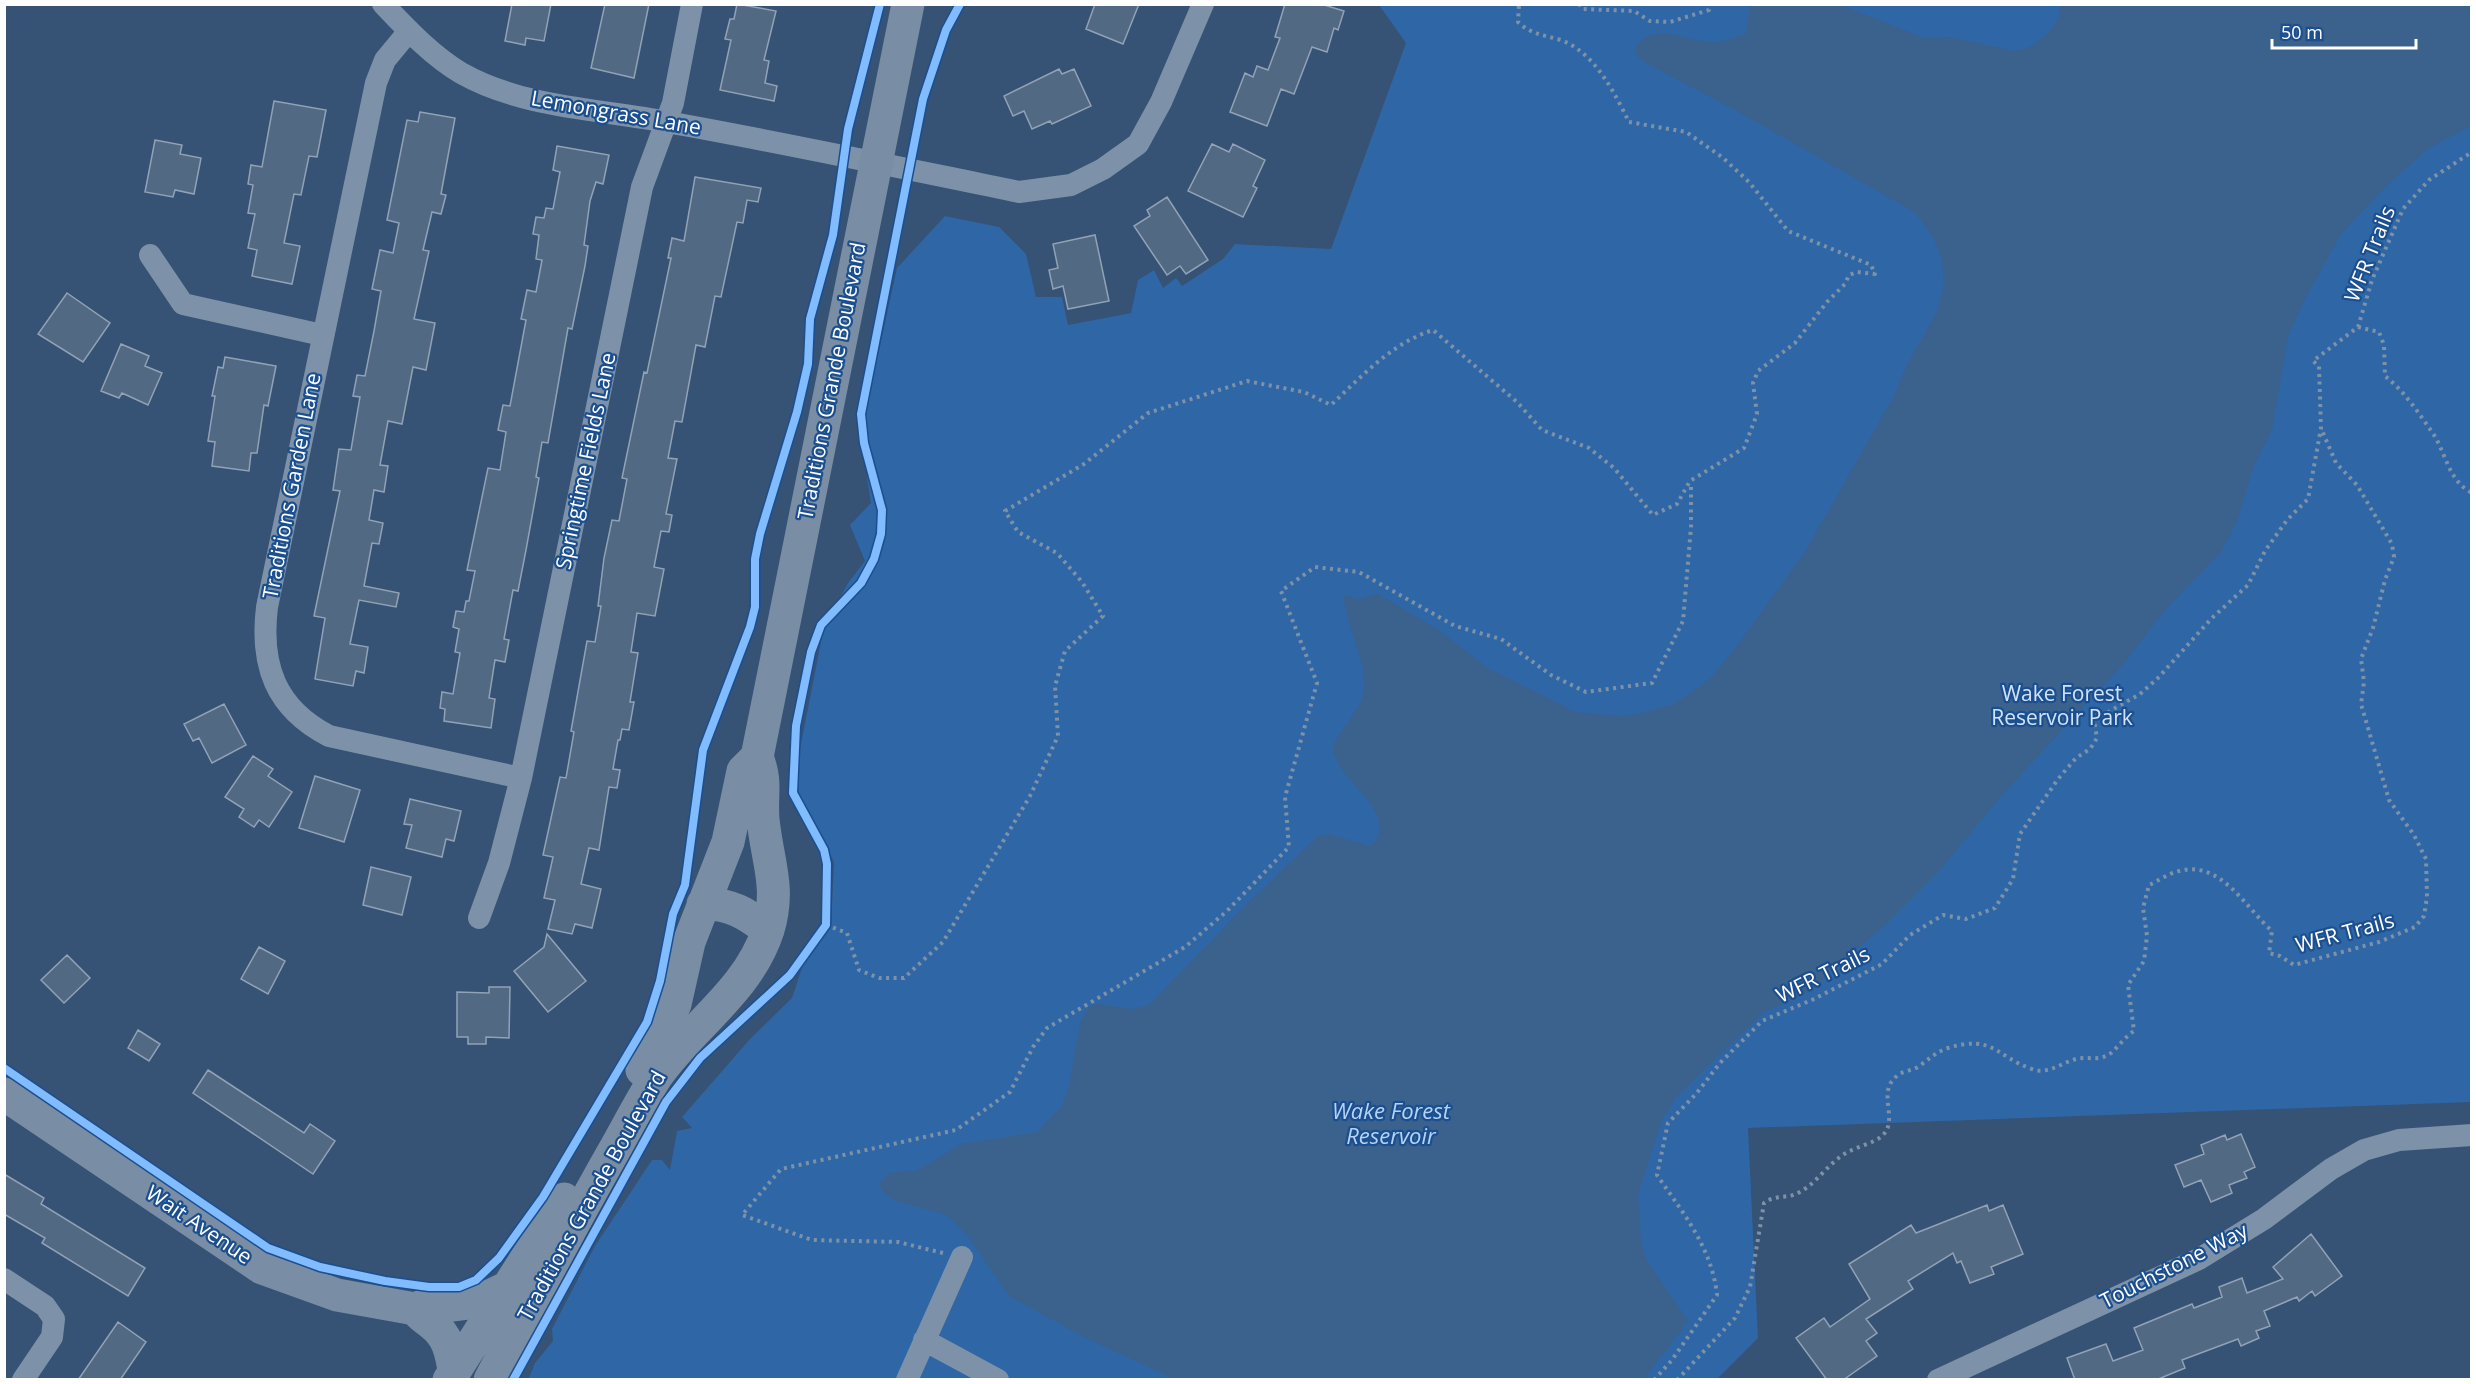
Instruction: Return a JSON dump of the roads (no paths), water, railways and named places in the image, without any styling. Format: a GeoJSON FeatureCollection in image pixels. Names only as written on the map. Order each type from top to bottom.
{"type":"FeatureCollection","features":[{"type":"Feature","properties":{"kind":"main road","name":"Traditions Grande Boulevard"},"geometry":{"type":"LineString","coordinates":[[451,1375],[587,1162],[666,1026],[679,991],[689,942],[728,842],[743,771],[757,757],[908,4]]}},
{"type":"Feature","properties":{"kind":"main road","name":"Traditions Grande Boulevard"},"geometry":{"type":"LineString","coordinates":[[490,1380],[579,1212],[656,1078],[685,1041],[741,982],[760,950],[768,930],[775,891],[763,816],[765,776],[757,757]]}},
{"type":"Feature","properties":{"kind":"main road"},"geometry":{"type":"LineString","coordinates":[[703,904],[730,907],[749,916],[768,930]]}},
{"type":"Feature","properties":{"kind":"main road","name":"Wait Avenue"},"geometry":{"type":"LineString","coordinates":[[4,1095],[262,1268],[337,1295],[415,1309]]}},
{"type":"Feature","properties":{"kind":"main road"},"geometry":{"type":"LineString","coordinates":[[451,1375],[450,1348],[443,1334],[431,1322],[422,1318],[415,1309],[428,1304],[472,1303],[506,1288]]}},
{"type":"Feature","properties":{"kind":"street","name":"Lemongrass Lane"},"geometry":{"type":"LineString","coordinates":[[383,4],[409,31],[461,73],[500,90],[548,103],[666,121],[1019,192],[1071,185],[1103,168],[1138,144],[1161,102],[1203,4]]}},
{"type":"Feature","properties":{"kind":"street","name":"Springtime Fields Lane"},"geometry":{"type":"LineString","coordinates":[[479,918],[499,863],[521,778],[642,187],[673,103],[692,4]]}},
{"type":"Feature","properties":{"kind":"street","name":"Traditions Garden Lane"},"geometry":{"type":"LineString","coordinates":[[409,31],[385,60],[377,77],[267,607],[265,643],[272,678],[284,698],[298,716],[329,736],[521,778]]}},
{"type":"Feature","properties":{"kind":"street"},"geometry":{"type":"LineString","coordinates":[[150,255],[183,304],[322,334]]}},
{"type":"Feature","properties":{"kind":"street","name":"Touchstone Way"},"geometry":{"type":"LineString","coordinates":[[1950,1377],[2199,1258],[2264,1219],[2331,1169],[2364,1150],[2399,1140],[2472,1135]]}},
{"type":"Feature","properties":{"kind":"street"},"geometry":{"type":"LineString","coordinates":[[907,1380],[962,1257]]}},
{"type":"Feature","properties":{"kind":"street"},"geometry":{"type":"LineString","coordinates":[[4,1279],[45,1306],[54,1319],[52,1337],[23,1380]]}},
{"type":"Feature","properties":{"kind":"street"},"geometry":{"type":"LineString","coordinates":[[924,1340],[998,1380]]}},
{"type":"Feature","properties":{"kind":"water","name":"Wake Forest Reservoir"},"geometry":{"type":"Polygon","coordinates":[[[1750,5],[1841,5],[1924,38],[1951,37],[2014,51],[2030,47],[2050,31],[2060,15],[2059,5],[2471,5],[2471,126],[2429,148],[2387,185],[2341,234],[2306,297],[2288,336],[2272,430],[2253,468],[2237,521],[2221,552],[2165,610],[2124,663],[2002,795],[1939,871],[1886,924],[1808,992],[1764,1012],[1676,1097],[1662,1119],[1638,1194],[1641,1242],[1646,1259],[1688,1321],[1644,1379],[1174,1379],[1082,1336],[1009,1296],[968,1236],[947,1215],[896,1201],[884,1194],[879,1184],[889,1173],[916,1171],[961,1144],[1037,1132],[1062,1106],[1069,1086],[1080,1023],[1089,1007],[1097,1004],[1133,1009],[1149,1005],[1244,907],[1318,836],[1328,834],[1371,846],[1378,836],[1380,825],[1377,814],[1345,774],[1332,748],[1361,702],[1365,685],[1364,672],[1345,608],[1344,596],[1360,599],[1378,594],[1437,629],[1488,668],[1576,712],[1618,716],[1639,714],[1674,704],[1710,679],[1805,552],[1893,398],[1907,365],[1937,312],[1944,287],[1942,261],[1935,241],[1916,213],[1737,111],[1646,63],[1637,56],[1635,47],[1654,34],[1664,33],[1707,42],[1718,42],[1746,34],[1750,5]]]}},
{"type":"Feature","properties":{"kind":"park label","name":"Wake Forest Reservoir Park"},"geometry":{"type":"Point","coordinates":[2062,706]}}]}
